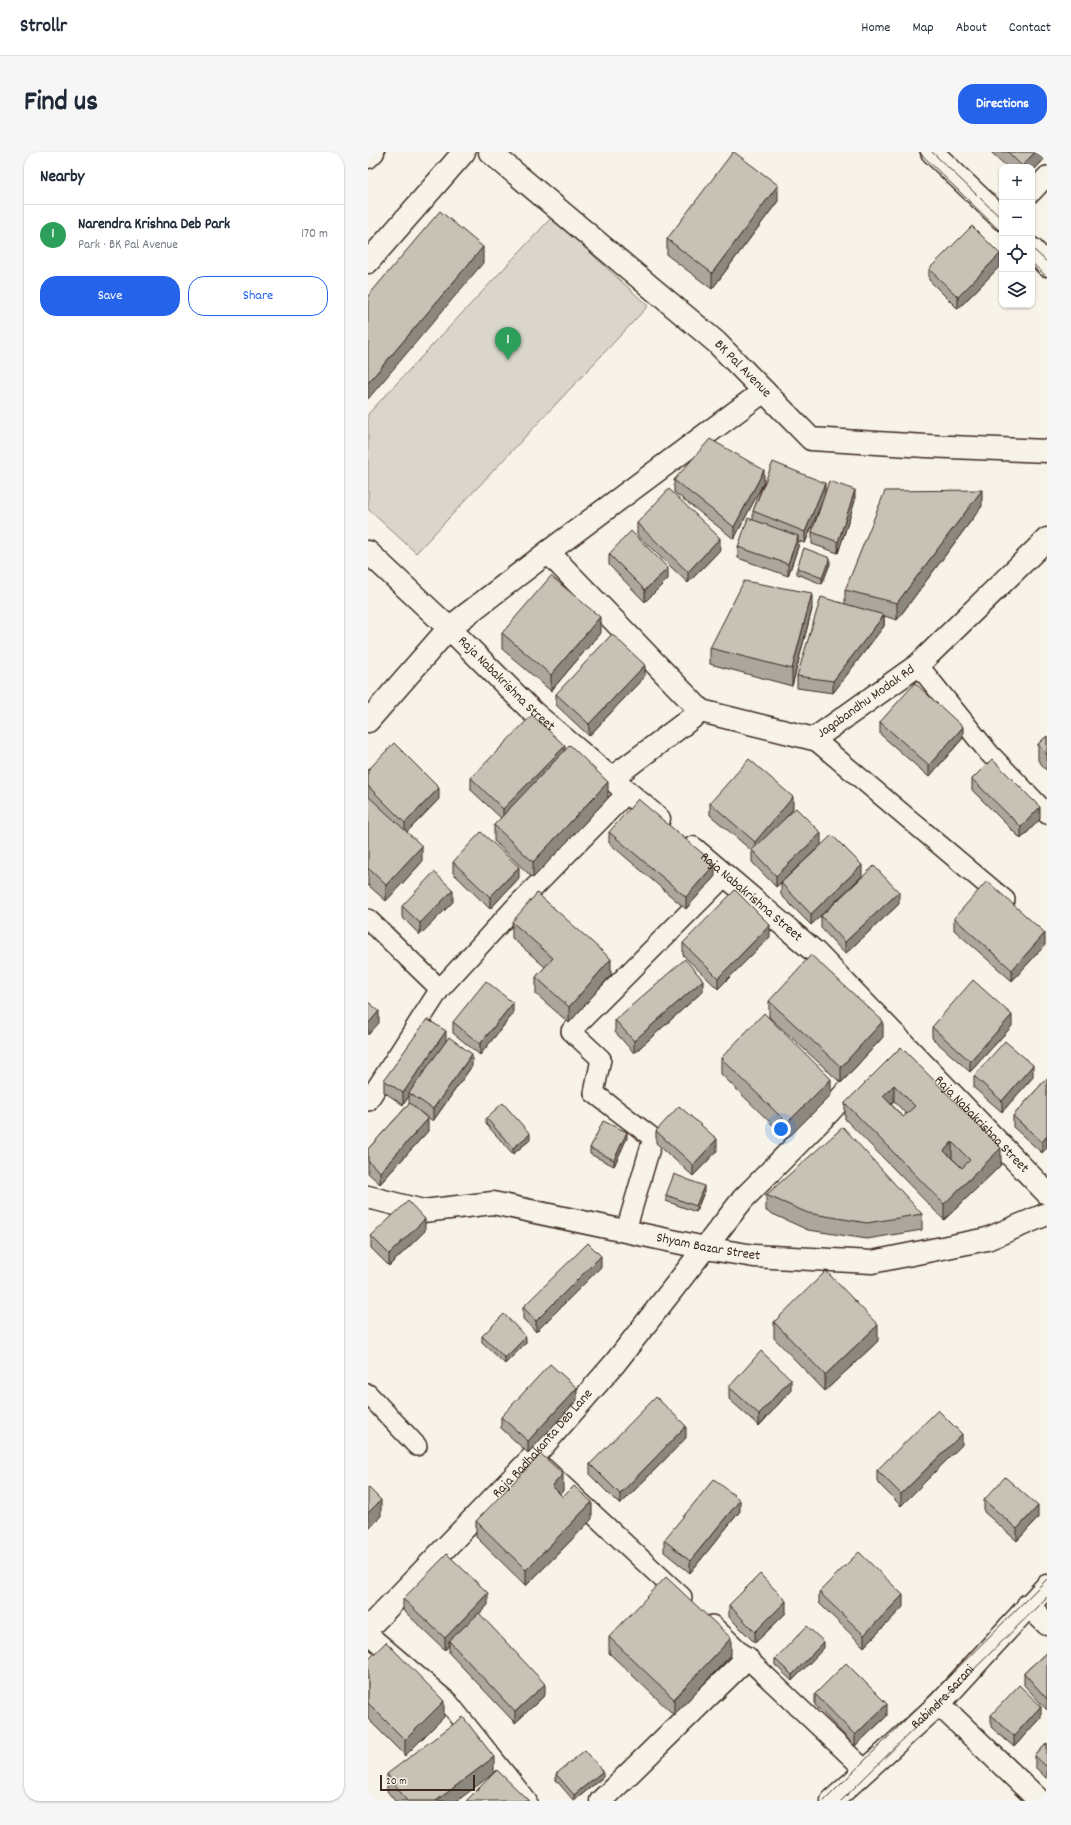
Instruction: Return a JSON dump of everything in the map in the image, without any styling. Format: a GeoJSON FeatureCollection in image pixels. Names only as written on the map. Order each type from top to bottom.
{"type":"FeatureCollection","features":[{"type":"Feature","properties":{"kind":"street"},"geometry":{"type":"LineString","coordinates":[[368,157],[373,152]]}},
{"type":"Feature","properties":{"kind":"street"},"geometry":{"type":"LineString","coordinates":[[368,262],[464,152]]}},
{"type":"Feature","properties":{"kind":"street","name":"BK Pal Avenue"},"geometry":{"type":"LineString","coordinates":[[490,152],[716,342],[810,439],[1047,451]]}},
{"type":"Feature","properties":{"kind":"street"},"geometry":{"type":"LineString","coordinates":[[932,152],[999,216]]}},
{"type":"Feature","properties":{"kind":"street"},"geometry":{"type":"LineString","coordinates":[[1035,253],[1047,265]]}},
{"type":"Feature","properties":{"kind":"street"},"geometry":{"type":"LineString","coordinates":[[368,721],[449,628],[548,552],[764,391]]}},
{"type":"Feature","properties":{"kind":"street","name":"Jagabandhu Modak Rd"},"geometry":{"type":"LineString","coordinates":[[701,711],[814,739],[918,665],[1047,539]]}},
{"type":"Feature","properties":{"kind":"street","name":"Raja Nabakrishna Street"},"geometry":{"type":"LineString","coordinates":[[368,552],[449,628],[534,713],[815,952],[1047,1193]]}},
{"type":"Feature","properties":{"kind":"street"},"geometry":{"type":"LineString","coordinates":[[548,552],[701,711],[620,785]]}},
{"type":"Feature","properties":{"kind":"street","name":"Raja Radhakanta Deb Lane"},"geometry":{"type":"LineString","coordinates":[[368,1628],[533,1457],[615,1363],[743,1199],[830,1111],[895,1035]]}},
{"type":"Feature","properties":{"kind":"street","name":"Shyam Bazar Street"},"geometry":{"type":"LineString","coordinates":[[368,1197],[423,1211],[493,1203],[626,1230],[705,1248],[754,1256],[872,1262],[987,1239],[1047,1214]]}},
{"type":"Feature","properties":{"kind":"street","name":"Rabindra Sarani"},"geometry":{"type":"LineString","coordinates":[[832,1801],[939,1704],[1047,1586]]}},
{"type":"Feature","properties":{"kind":"street"},"geometry":{"type":"LineString","coordinates":[[1028,1605],[1047,1624]]}},
{"type":"Feature","properties":{"kind":"street"},"geometry":{"type":"LineString","coordinates":[[600,1801],[747,1658]]}},
{"type":"Feature","properties":{"kind":"street"},"geometry":{"type":"LineString","coordinates":[[939,1704],[1040,1801]]}},
{"type":"Feature","properties":{"kind":"lane"},"geometry":{"type":"LineString","coordinates":[[1035,189],[1047,176]]}},
{"type":"Feature","properties":{"kind":"lane"},"geometry":{"type":"LineString","coordinates":[[918,665],[989,753],[1047,814]]}},
{"type":"Feature","properties":{"kind":"lane"},"geometry":{"type":"LineString","coordinates":[[814,739],[1017,911]]}},
{"type":"Feature","properties":{"kind":"lane"},"geometry":{"type":"LineString","coordinates":[[368,1101],[440,989],[517,905],[620,785]]}},
{"type":"Feature","properties":{"kind":"lane"},"geometry":{"type":"LineString","coordinates":[[626,1230],[653,1138],[594,1093],[601,1059],[571,1031],[725,876]]}},
{"type":"Feature","properties":{"kind":"lane"},"geometry":{"type":"LineString","coordinates":[[368,919],[440,989]]}},
{"type":"Feature","properties":{"kind":"lane"},"geometry":{"type":"LineString","coordinates":[[368,1394],[417,1446]]}},
{"type":"Feature","properties":{"kind":"lane"},"geometry":{"type":"LineString","coordinates":[[533,1457],[865,1770]]}},
{"type":"Feature","properties":{"kind":"lane"},"geometry":{"type":"LineString","coordinates":[[368,1634],[448,1702],[527,1801]]}},
{"type":"Feature","properties":{"kind":"shaded area"},"geometry":{"type":"Polygon","coordinates":[[[552,217],[648,306],[416,553],[368,509],[368,414],[552,217]]]}},
{"type":"Feature","properties":{"kind":"building"},"geometry":{"type":"Polygon","coordinates":[[[733,152],[778,185],[712,273],[667,239],[733,152]]]}},
{"type":"Feature","properties":{"kind":"building"},"geometry":{"type":"Polygon","coordinates":[[[1008,152],[1035,152],[1024,164],[1020,164],[1008,152]]]}},
{"type":"Feature","properties":{"kind":"building"},"geometry":{"type":"Polygon","coordinates":[[[440,211],[483,247],[368,383],[368,296],[440,211]]]}},
{"type":"Feature","properties":{"kind":"building"},"geometry":{"type":"Polygon","coordinates":[[[972,226],[999,253],[999,255],[958,297],[929,269],[972,226]]]}},
{"type":"Feature","properties":{"kind":"building"},"geometry":{"type":"Polygon","coordinates":[[[710,439],[764,470],[734,527],[674,480],[710,439]]]}},
{"type":"Feature","properties":{"kind":"building"},"geometry":{"type":"Polygon","coordinates":[[[773,462],[825,483],[805,532],[753,511],[773,462]]]}},
{"type":"Feature","properties":{"kind":"building"},"geometry":{"type":"Polygon","coordinates":[[[829,481],[855,490],[838,542],[812,532],[829,481]]]}},
{"type":"Feature","properties":{"kind":"building"},"geometry":{"type":"Polygon","coordinates":[[[669,489],[720,538],[688,572],[637,523],[669,489]]]}},
{"type":"Feature","properties":{"kind":"building"},"geometry":{"type":"Polygon","coordinates":[[[982,490],[897,603],[845,590],[885,491],[982,490]]]}},
{"type":"Feature","properties":{"kind":"building"},"geometry":{"type":"Polygon","coordinates":[[[748,518],[798,536],[788,564],[738,547],[748,518]]]}},
{"type":"Feature","properties":{"kind":"building"},"geometry":{"type":"Polygon","coordinates":[[[631,531],[668,568],[645,590],[609,554],[631,531]]]}},
{"type":"Feature","properties":{"kind":"building"},"geometry":{"type":"Polygon","coordinates":[[[804,548],[830,558],[822,578],[797,568],[804,548]]]}},
{"type":"Feature","properties":{"kind":"building"},"geometry":{"type":"Polygon","coordinates":[[[551,576],[600,617],[551,675],[502,633],[551,576]]]}},
{"type":"Feature","properties":{"kind":"building"},"geometry":{"type":"Polygon","coordinates":[[[744,581],[812,593],[792,669],[710,648],[744,581]]]}},
{"type":"Feature","properties":{"kind":"building"},"geometry":{"type":"Polygon","coordinates":[[[821,597],[884,615],[833,681],[797,676],[821,597]]]}},
{"type":"Feature","properties":{"kind":"building"},"geometry":{"type":"Polygon","coordinates":[[[612,634],[645,665],[589,724],[556,694],[612,634]]]}},
{"type":"Feature","properties":{"kind":"building"},"geometry":{"type":"Polygon","coordinates":[[[915,683],[963,727],[929,765],[880,722],[915,683]]]}},
{"type":"Feature","properties":{"kind":"building"},"geometry":{"type":"Polygon","coordinates":[[[532,715],[565,746],[503,809],[471,778],[532,715]]]}},
{"type":"Feature","properties":{"kind":"building"},"geometry":{"type":"Polygon","coordinates":[[[1047,736],[1047,755],[1038,744],[1047,736]]]}},
{"type":"Feature","properties":{"kind":"building"},"geometry":{"type":"Polygon","coordinates":[[[394,743],[439,788],[405,823],[368,786],[368,770],[394,743]]]}},
{"type":"Feature","properties":{"kind":"building"},"geometry":{"type":"Polygon","coordinates":[[[570,745],[608,782],[533,862],[494,825],[570,745]]]}},
{"type":"Feature","properties":{"kind":"building"},"geometry":{"type":"Polygon","coordinates":[[[749,759],[793,797],[755,842],[710,803],[749,759]]]}},
{"type":"Feature","properties":{"kind":"building"},"geometry":{"type":"Polygon","coordinates":[[[992,759],[1040,807],[1021,827],[972,779],[992,759]]]}},
{"type":"Feature","properties":{"kind":"building"},"geometry":{"type":"Polygon","coordinates":[[[368,796],[422,846],[386,885],[368,868],[368,796]]]}},
{"type":"Feature","properties":{"kind":"building"},"geometry":{"type":"Polygon","coordinates":[[[638,799],[715,864],[686,897],[609,832],[638,799]]]}},
{"type":"Feature","properties":{"kind":"building"},"geometry":{"type":"Polygon","coordinates":[[[796,808],[821,833],[776,876],[752,850],[796,808]]]}},
{"type":"Feature","properties":{"kind":"building"},"geometry":{"type":"Polygon","coordinates":[[[481,832],[519,867],[490,897],[453,862],[481,832]]]}},
{"type":"Feature","properties":{"kind":"building"},"geometry":{"type":"Polygon","coordinates":[[[832,835],[862,865],[811,914],[781,883],[832,835]]]}},
{"type":"Feature","properties":{"kind":"building"},"geometry":{"type":"Polygon","coordinates":[[[874,866],[899,892],[845,942],[821,916],[874,866]]]}},
{"type":"Feature","properties":{"kind":"building"},"geometry":{"type":"Polygon","coordinates":[[[434,872],[453,890],[420,923],[402,906],[434,872]]]}},
{"type":"Feature","properties":{"kind":"building"},"geometry":{"type":"Polygon","coordinates":[[[987,881],[1045,933],[1012,970],[954,918],[987,881]]]}},
{"type":"Feature","properties":{"kind":"building"},"geometry":{"type":"Polygon","coordinates":[[[735,890],[770,925],[718,978],[683,943],[735,890]]]}},
{"type":"Feature","properties":{"kind":"building"},"geometry":{"type":"Polygon","coordinates":[[[537,893],[611,959],[569,1007],[536,977],[553,958],[512,922],[537,893]]]}},
{"type":"Feature","properties":{"kind":"building"},"geometry":{"type":"Polygon","coordinates":[[[811,955],[883,1021],[841,1067],[769,1001],[811,955]]]}},
{"type":"Feature","properties":{"kind":"building"},"geometry":{"type":"Polygon","coordinates":[[[685,959],[703,980],[634,1041],[615,1020],[685,959]]]}},
{"type":"Feature","properties":{"kind":"building"},"geometry":{"type":"Polygon","coordinates":[[[973,980],[1012,1015],[970,1061],[932,1027],[973,980]]]}},
{"type":"Feature","properties":{"kind":"building"},"geometry":{"type":"Polygon","coordinates":[[[486,981],[513,1003],[480,1044],[453,1022],[486,981]]]}},
{"type":"Feature","properties":{"kind":"building"},"geometry":{"type":"Polygon","coordinates":[[[368,1002],[379,1011],[368,1024],[368,1002]]]}},
{"type":"Feature","properties":{"kind":"building"},"geometry":{"type":"Polygon","coordinates":[[[764,1013],[831,1079],[787,1123],[721,1058],[764,1013]]]}},
{"type":"Feature","properties":{"kind":"building"},"geometry":{"type":"Polygon","coordinates":[[[427,1019],[446,1031],[403,1093],[384,1080],[427,1019]]]}},
{"type":"Feature","properties":{"kind":"building"},"geometry":{"type":"Polygon","coordinates":[[[449,1037],[472,1054],[433,1109],[409,1093],[449,1037]]]}},
{"type":"Feature","properties":{"kind":"building"},"geometry":{"type":"Polygon","coordinates":[[[1005,1041],[1033,1065],[1002,1101],[974,1076],[1005,1041]]]}},
{"type":"Feature","properties":{"kind":"building"},"geometry":{"type":"Polygon","coordinates":[[[901,1047],[1001,1148],[944,1204],[845,1103],[901,1047]],[[894,1085],[883,1096],[903,1117],[915,1106],[894,1085]],[[952,1142],[944,1151],[962,1168],[970,1160],[952,1142]]]}},
{"type":"Feature","properties":{"kind":"building"},"geometry":{"type":"Polygon","coordinates":[[[1047,1078],[1047,1136],[1042,1142],[1013,1116],[1047,1078]]]}},
{"type":"Feature","properties":{"kind":"building"},"geometry":{"type":"Polygon","coordinates":[[[410,1103],[428,1119],[380,1172],[368,1161],[368,1149],[410,1103]]]}},
{"type":"Feature","properties":{"kind":"building"},"geometry":{"type":"Polygon","coordinates":[[[503,1103],[530,1134],[513,1148],[486,1118],[503,1103]]]}},
{"type":"Feature","properties":{"kind":"building"},"geometry":{"type":"Polygon","coordinates":[[[679,1106],[717,1139],[693,1165],[656,1131],[679,1106]]]}},
{"type":"Feature","properties":{"kind":"building"},"geometry":{"type":"Polygon","coordinates":[[[603,1121],[627,1132],[614,1160],[590,1148],[603,1121]]]}},
{"type":"Feature","properties":{"kind":"building"},"geometry":{"type":"Polygon","coordinates":[[[843,1127],[922,1214],[867,1223],[808,1213],[766,1195],[843,1127]]]}},
{"type":"Feature","properties":{"kind":"building"},"geometry":{"type":"Polygon","coordinates":[[[674,1174],[704,1186],[696,1206],[666,1195],[674,1174]]]}},
{"type":"Feature","properties":{"kind":"building"},"geometry":{"type":"Polygon","coordinates":[[[408,1201],[425,1219],[389,1254],[371,1236],[408,1201]]]}},
{"type":"Feature","properties":{"kind":"building"},"geometry":{"type":"Polygon","coordinates":[[[588,1243],[601,1256],[536,1321],[523,1307],[588,1243]]]}},
{"type":"Feature","properties":{"kind":"building"},"geometry":{"type":"Polygon","coordinates":[[[826,1271],[878,1325],[825,1375],[774,1322],[826,1271]]]}},
{"type":"Feature","properties":{"kind":"building"},"geometry":{"type":"Polygon","coordinates":[[[504,1314],[526,1337],[505,1358],[482,1336],[504,1314]]]}},
{"type":"Feature","properties":{"kind":"building"},"geometry":{"type":"Polygon","coordinates":[[[761,1351],[791,1379],[759,1414],[729,1387],[761,1351]]]}},
{"type":"Feature","properties":{"kind":"building"},"geometry":{"type":"Polygon","coordinates":[[[550,1364],[577,1388],[528,1441],[501,1417],[550,1364]]]}},
{"type":"Feature","properties":{"kind":"building"},"geometry":{"type":"Polygon","coordinates":[[[656,1397],[686,1426],[620,1494],[590,1464],[656,1397]]]}},
{"type":"Feature","properties":{"kind":"building"},"geometry":{"type":"Polygon","coordinates":[[[938,1410],[962,1434],[901,1494],[877,1470],[938,1410]]]}},
{"type":"Feature","properties":{"kind":"building"},"geometry":{"type":"Polygon","coordinates":[[[541,1454],[563,1474],[552,1486],[563,1497],[574,1486],[592,1502],[526,1570],[476,1521],[541,1454]]]}},
{"type":"Feature","properties":{"kind":"building"},"geometry":{"type":"Polygon","coordinates":[[[1005,1477],[1038,1506],[1017,1529],[984,1500],[1005,1477]]]}},
{"type":"Feature","properties":{"kind":"building"},"geometry":{"type":"Polygon","coordinates":[[[714,1479],[740,1500],[690,1561],[664,1540],[714,1479]]]}},
{"type":"Feature","properties":{"kind":"building"},"geometry":{"type":"Polygon","coordinates":[[[368,1487],[381,1500],[368,1513],[368,1487]]]}},
{"type":"Feature","properties":{"kind":"building"},"geometry":{"type":"Polygon","coordinates":[[[859,1552],[903,1595],[864,1635],[819,1592],[859,1552]]]}},
{"type":"Feature","properties":{"kind":"building"},"geometry":{"type":"Polygon","coordinates":[[[447,1554],[488,1593],[445,1638],[403,1599],[447,1554]]]}},
{"type":"Feature","properties":{"kind":"building"},"geometry":{"type":"Polygon","coordinates":[[[760,1574],[786,1601],[755,1632],[729,1605],[760,1574]]]}},
{"type":"Feature","properties":{"kind":"building"},"geometry":{"type":"Polygon","coordinates":[[[666,1577],[731,1638],[674,1699],[609,1637],[666,1577]]]}},
{"type":"Feature","properties":{"kind":"building"},"geometry":{"type":"Polygon","coordinates":[[[479,1613],[545,1684],[515,1712],[449,1641],[479,1613]]]}},
{"type":"Feature","properties":{"kind":"building"},"geometry":{"type":"Polygon","coordinates":[[[807,1626],[824,1642],[792,1675],[775,1659],[807,1626]]]}},
{"type":"Feature","properties":{"kind":"building"},"geometry":{"type":"Polygon","coordinates":[[[386,1642],[444,1701],[405,1740],[368,1703],[368,1660],[386,1642]]]}},
{"type":"Feature","properties":{"kind":"building"},"geometry":{"type":"Polygon","coordinates":[[[1047,1652],[1047,1699],[1024,1673],[1047,1652]]]}},
{"type":"Feature","properties":{"kind":"building"},"geometry":{"type":"Polygon","coordinates":[[[846,1663],[887,1704],[855,1735],[815,1694],[846,1663]]]}},
{"type":"Feature","properties":{"kind":"building"},"geometry":{"type":"Polygon","coordinates":[[[1019,1685],[1041,1706],[1014,1736],[991,1715],[1019,1685]]]}},
{"type":"Feature","properties":{"kind":"building"},"geometry":{"type":"Polygon","coordinates":[[[463,1717],[494,1757],[436,1801],[407,1801],[387,1774],[463,1717]]]}},
{"type":"Feature","properties":{"kind":"building"},"geometry":{"type":"Polygon","coordinates":[[[1047,1743],[1047,1767],[1035,1756],[1047,1743]]]}},
{"type":"Feature","properties":{"kind":"building"},"geometry":{"type":"Polygon","coordinates":[[[585,1750],[603,1771],[574,1795],[556,1774],[585,1750]]]}},
{"type":"Feature","properties":{"kind":"building"},"geometry":{"type":"Polygon","coordinates":[[[497,1770],[529,1801],[466,1801],[497,1770]]]}},
{"type":"Feature","properties":{"kind":"tram line"},"geometry":{"type":"LineString","coordinates":[[919,152],[999,230]]}},
{"type":"Feature","properties":{"kind":"tram line"},"geometry":{"type":"LineString","coordinates":[[932,152],[999,216]]}},
{"type":"Feature","properties":{"kind":"tram line"},"geometry":{"type":"LineString","coordinates":[[1035,251],[1047,262]]}},
{"type":"Feature","properties":{"kind":"tram line"},"geometry":{"type":"LineString","coordinates":[[1035,266],[1047,277]]}},
{"type":"Feature","properties":{"kind":"tram line"},"geometry":{"type":"LineString","coordinates":[[824,1801],[1047,1579]]}},
{"type":"Feature","properties":{"kind":"tram line"},"geometry":{"type":"LineString","coordinates":[[841,1801],[1047,1597]]}},
{"type":"Feature","properties":{"kind":"place","name":"Narendra Krishna Deb Park"},"geometry":{"type":"Point","coordinates":[508,360]}}]}
